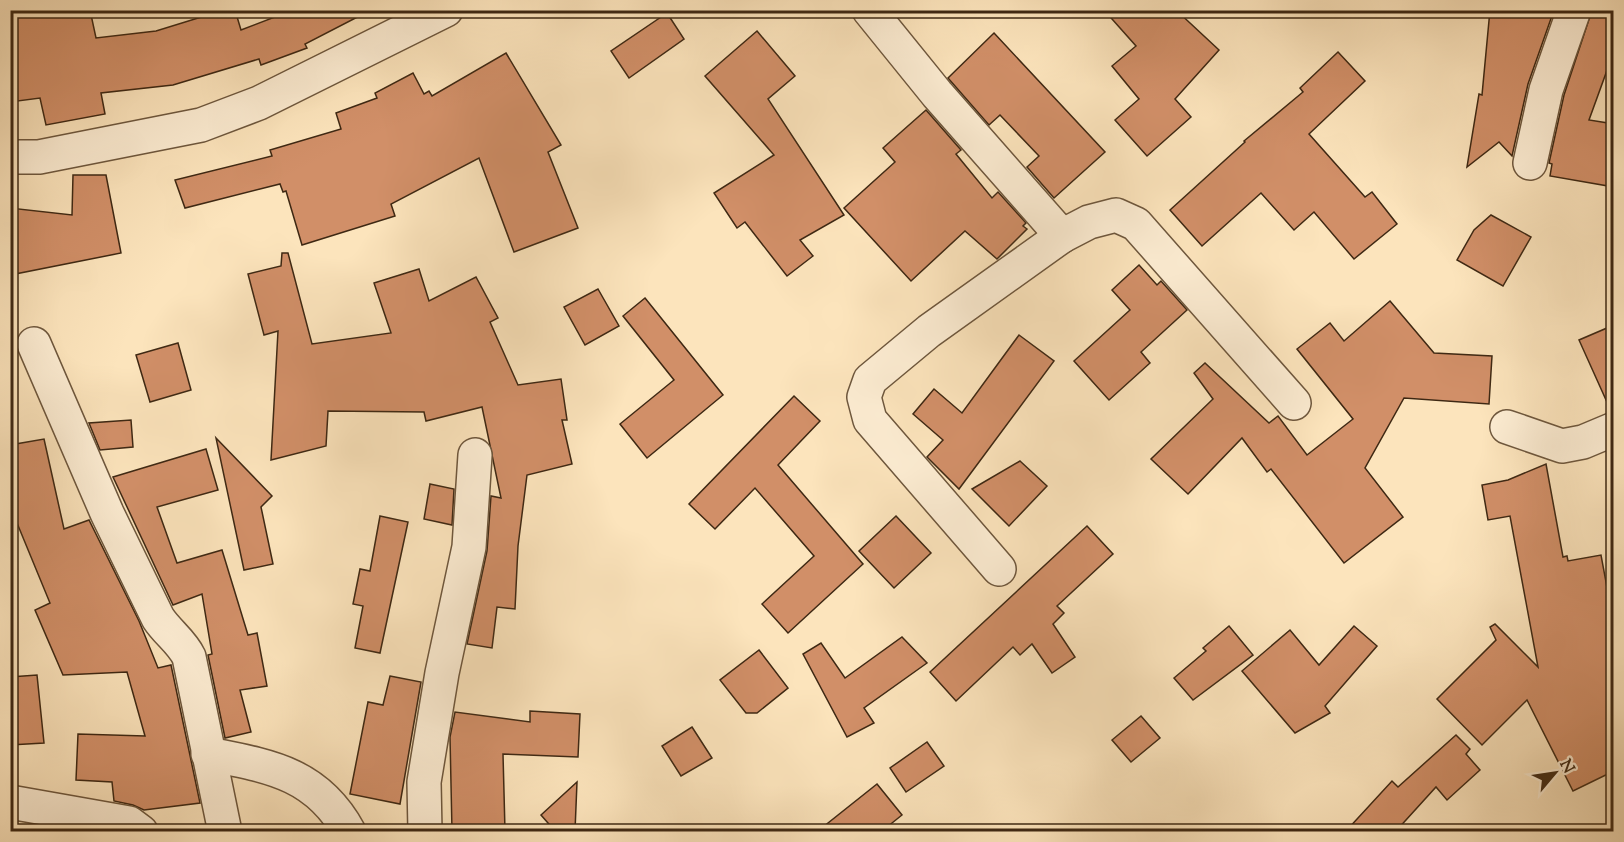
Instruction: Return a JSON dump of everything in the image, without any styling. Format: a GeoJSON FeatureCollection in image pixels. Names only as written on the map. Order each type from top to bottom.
{"type":"FeatureCollection","features":[{"type":"Feature","properties":{"kind":"street"},"geometry":{"type":"LineString","coordinates":[[10,157],[39,157],[201,125],[259,103],[446,10]]}},
{"type":"Feature","properties":{"kind":"street"},"geometry":{"type":"LineString","coordinates":[[869,10],[937,94],[1062,236]]}},
{"type":"Feature","properties":{"kind":"street"},"geometry":{"type":"LineString","coordinates":[[1530,162],[1546,90],[1574,10]]}},
{"type":"Feature","properties":{"kind":"street"},"geometry":{"type":"LineString","coordinates":[[999,569],[870,420],[864,397],[870,380],[929,331],[1062,236],[1089,222],[1116,215],[1136,224],[1294,403]]}},
{"type":"Feature","properties":{"kind":"street"},"geometry":{"type":"LineString","coordinates":[[34,345],[107,513],[158,618],[189,657],[225,831]]}},
{"type":"Feature","properties":{"kind":"street"},"geometry":{"type":"LineString","coordinates":[[1507,427],[1562,446],[1583,442],[1614,429]]}},
{"type":"Feature","properties":{"kind":"street"},"geometry":{"type":"LineString","coordinates":[[425,831],[424,782],[442,673],[470,547],[475,455]]}},
{"type":"Feature","properties":{"kind":"street"},"geometry":{"type":"LineString","coordinates":[[208,754],[274,767],[297,778],[324,795],[338,812],[349,831]]}},
{"type":"Feature","properties":{"kind":"street"},"geometry":{"type":"LineString","coordinates":[[10,802],[129,823],[141,831]]}},
{"type":"Feature","properties":{"kind":"building"},"geometry":{"type":"Polygon","coordinates":[[[90,10],[96,38],[156,31],[224,10],[235,10],[241,30],[293,10],[371,10],[305,44],[307,48],[261,65],[259,59],[173,85],[101,93],[105,114],[46,125],[40,98],[10,102],[10,12],[90,10]]]}},
{"type":"Feature","properties":{"kind":"building"},"geometry":{"type":"Polygon","coordinates":[[[1104,10],[1176,10],[1219,50],[1175,99],[1191,117],[1147,156],[1115,120],[1139,99],[1112,66],[1136,46],[1104,10]]]}},
{"type":"Feature","properties":{"kind":"building"},"geometry":{"type":"Polygon","coordinates":[[[1490,10],[1554,10],[1528,84],[1512,156],[1499,142],[1467,167],[1479,94],[1482,95],[1490,10]]]}},
{"type":"Feature","properties":{"kind":"building"},"geometry":{"type":"Polygon","coordinates":[[[1592,10],[1614,10],[1614,51],[1589,120],[1614,124],[1614,187],[1550,176],[1552,164],[1549,163],[1564,95],[1592,10]]]}},
{"type":"Feature","properties":{"kind":"building"},"geometry":{"type":"Polygon","coordinates":[[[667,13],[684,39],[629,78],[611,51],[667,13]]]}},
{"type":"Feature","properties":{"kind":"building"},"geometry":{"type":"Polygon","coordinates":[[[757,31],[795,76],[768,99],[844,215],[800,240],[813,256],[787,276],[745,222],[737,228],[714,193],[774,155],[705,76],[757,31]]]}},
{"type":"Feature","properties":{"kind":"building"},"geometry":{"type":"Polygon","coordinates":[[[994,33],[1105,152],[1054,198],[1027,167],[1039,156],[1000,115],[989,125],[948,78],[994,33]]]}},
{"type":"Feature","properties":{"kind":"building"},"geometry":{"type":"Polygon","coordinates":[[[1338,52],[1365,81],[1309,134],[1365,197],[1372,192],[1397,224],[1354,259],[1314,212],[1294,230],[1261,193],[1202,246],[1170,210],[1244,141],[1303,92],[1300,88],[1338,52]]]}},
{"type":"Feature","properties":{"kind":"building"},"geometry":{"type":"Polygon","coordinates":[[[506,53],[561,145],[548,152],[578,228],[514,252],[479,158],[391,204],[395,216],[302,245],[286,191],[283,192],[280,184],[185,208],[175,180],[272,156],[270,150],[341,129],[336,113],[377,98],[375,93],[413,73],[424,94],[429,91],[432,96],[506,53]]]}},
{"type":"Feature","properties":{"kind":"building"},"geometry":{"type":"Polygon","coordinates":[[[926,110],[961,150],[956,154],[992,198],[998,192],[1026,223],[1023,226],[1027,229],[997,259],[965,231],[911,281],[844,208],[895,162],[883,148],[926,110]]]}},
{"type":"Feature","properties":{"kind":"building"},"geometry":{"type":"Polygon","coordinates":[[[73,175],[106,175],[121,253],[10,275],[10,208],[72,215],[73,175]]]}},
{"type":"Feature","properties":{"kind":"building"},"geometry":{"type":"Polygon","coordinates":[[[1491,215],[1531,237],[1503,286],[1457,260],[1474,230],[1491,215]]]}},
{"type":"Feature","properties":{"kind":"building"},"geometry":{"type":"Polygon","coordinates":[[[282,253],[288,253],[312,344],[391,333],[374,283],[419,269],[429,301],[476,277],[498,318],[490,322],[518,385],[561,379],[567,420],[562,420],[572,464],[527,475],[518,546],[515,609],[497,607],[492,648],[467,644],[487,551],[491,496],[501,498],[482,407],[426,421],[424,412],[328,411],[326,446],[271,460],[278,331],[264,335],[248,274],[281,266],[282,253]]]}},
{"type":"Feature","properties":{"kind":"building"},"geometry":{"type":"Polygon","coordinates":[[[1139,265],[1157,285],[1161,281],[1187,310],[1141,352],[1150,363],[1109,400],[1074,361],[1130,310],[1112,290],[1139,265]]]}},
{"type":"Feature","properties":{"kind":"building"},"geometry":{"type":"Polygon","coordinates":[[[598,289],[619,326],[585,345],[564,307],[598,289]]]}},
{"type":"Feature","properties":{"kind":"building"},"geometry":{"type":"Polygon","coordinates":[[[645,298],[723,395],[647,458],[620,424],[674,380],[623,316],[645,298]]]}},
{"type":"Feature","properties":{"kind":"building"},"geometry":{"type":"Polygon","coordinates":[[[1390,301],[1434,353],[1492,356],[1489,404],[1404,398],[1365,468],[1403,517],[1344,563],[1271,469],[1267,472],[1242,438],[1188,494],[1151,459],[1213,399],[1194,373],[1205,363],[1269,423],[1278,416],[1307,455],[1353,419],[1297,349],[1330,323],[1344,341],[1390,301]]]}},
{"type":"Feature","properties":{"kind":"building"},"geometry":{"type":"Polygon","coordinates":[[[1614,325],[1614,411],[1611,411],[1579,340],[1614,325]]]}},
{"type":"Feature","properties":{"kind":"building"},"geometry":{"type":"Polygon","coordinates":[[[1019,335],[1054,361],[959,489],[927,457],[943,440],[913,414],[934,389],[962,413],[1019,335]]]}},
{"type":"Feature","properties":{"kind":"building"},"geometry":{"type":"Polygon","coordinates":[[[178,343],[191,390],[150,402],[136,355],[178,343]]]}},
{"type":"Feature","properties":{"kind":"building"},"geometry":{"type":"Polygon","coordinates":[[[794,396],[820,421],[778,465],[863,564],[788,633],[762,604],[814,556],[755,488],[715,529],[689,504],[794,396]]]}},
{"type":"Feature","properties":{"kind":"building"},"geometry":{"type":"Polygon","coordinates":[[[131,420],[133,447],[100,450],[89,423],[131,420]]]}},
{"type":"Feature","properties":{"kind":"building"},"geometry":{"type":"Polygon","coordinates":[[[216,438],[272,496],[261,507],[273,564],[244,570],[216,438]]]}},
{"type":"Feature","properties":{"kind":"building"},"geometry":{"type":"Polygon","coordinates":[[[44,439],[64,529],[89,520],[139,621],[158,668],[171,665],[200,803],[144,810],[114,801],[112,782],[76,780],[78,734],[145,736],[127,672],[63,675],[35,610],[50,603],[10,506],[10,445],[44,439]]]}},
{"type":"Feature","properties":{"kind":"building"},"geometry":{"type":"Polygon","coordinates":[[[206,449],[218,490],[157,507],[177,563],[222,550],[248,635],[257,633],[267,686],[240,690],[251,732],[225,738],[208,655],[212,654],[202,594],[173,605],[113,477],[206,449]]]}},
{"type":"Feature","properties":{"kind":"building"},"geometry":{"type":"Polygon","coordinates":[[[1020,461],[1047,486],[1009,526],[972,489],[1020,461]]]}},
{"type":"Feature","properties":{"kind":"building"},"geometry":{"type":"Polygon","coordinates":[[[1546,464],[1563,557],[1567,556],[1568,561],[1601,555],[1614,625],[1614,771],[1573,791],[1527,700],[1482,745],[1437,699],[1496,640],[1490,627],[1495,624],[1538,667],[1510,516],[1488,520],[1482,485],[1508,480],[1546,464]]]}},
{"type":"Feature","properties":{"kind":"building"},"geometry":{"type":"Polygon","coordinates":[[[430,484],[454,489],[452,525],[424,519],[430,484]]]}},
{"type":"Feature","properties":{"kind":"building"},"geometry":{"type":"Polygon","coordinates":[[[380,516],[408,522],[380,653],[355,648],[363,606],[353,604],[360,569],[370,571],[380,516]]]}},
{"type":"Feature","properties":{"kind":"building"},"geometry":{"type":"Polygon","coordinates":[[[896,516],[931,553],[894,588],[859,551],[896,516]]]}},
{"type":"Feature","properties":{"kind":"building"},"geometry":{"type":"Polygon","coordinates":[[[1087,526],[1113,554],[1057,606],[1064,613],[1053,624],[1075,657],[1052,673],[1032,644],[1020,655],[1013,647],[956,701],[930,672],[1087,526]]]}},
{"type":"Feature","properties":{"kind":"building"},"geometry":{"type":"Polygon","coordinates":[[[1229,626],[1253,655],[1193,700],[1174,678],[1206,651],[1203,648],[1229,626]]]}},
{"type":"Feature","properties":{"kind":"building"},"geometry":{"type":"Polygon","coordinates":[[[1354,626],[1377,646],[1325,706],[1330,713],[1295,733],[1242,671],[1290,630],[1319,665],[1354,626]]]}},
{"type":"Feature","properties":{"kind":"building"},"geometry":{"type":"Polygon","coordinates":[[[902,637],[927,663],[864,708],[874,723],[847,737],[803,654],[821,643],[845,678],[902,637]]]}},
{"type":"Feature","properties":{"kind":"building"},"geometry":{"type":"Polygon","coordinates":[[[759,650],[788,688],[757,713],[746,713],[720,680],[759,650]]]}},
{"type":"Feature","properties":{"kind":"building"},"geometry":{"type":"Polygon","coordinates":[[[37,675],[44,743],[10,745],[10,677],[37,675]]]}},
{"type":"Feature","properties":{"kind":"building"},"geometry":{"type":"Polygon","coordinates":[[[390,676],[421,682],[400,804],[350,794],[368,702],[383,705],[390,676]]]}},
{"type":"Feature","properties":{"kind":"building"},"geometry":{"type":"Polygon","coordinates":[[[530,711],[580,714],[578,757],[503,754],[505,831],[452,831],[450,737],[455,712],[530,722],[530,711]]]}},
{"type":"Feature","properties":{"kind":"building"},"geometry":{"type":"Polygon","coordinates":[[[1141,716],[1160,738],[1131,762],[1112,740],[1141,716]]]}},
{"type":"Feature","properties":{"kind":"building"},"geometry":{"type":"Polygon","coordinates":[[[692,727],[712,758],[681,776],[662,746],[692,727]]]}},
{"type":"Feature","properties":{"kind":"building"},"geometry":{"type":"Polygon","coordinates":[[[1456,735],[1470,749],[1466,754],[1480,770],[1447,800],[1436,787],[1396,831],[1346,831],[1392,781],[1398,787],[1456,735]]]}},
{"type":"Feature","properties":{"kind":"building"},"geometry":{"type":"Polygon","coordinates":[[[927,742],[944,766],[906,792],[890,768],[927,742]]]}},
{"type":"Feature","properties":{"kind":"building"},"geometry":{"type":"Polygon","coordinates":[[[577,782],[575,831],[555,831],[541,815],[577,782]]]}},
{"type":"Feature","properties":{"kind":"building"},"geometry":{"type":"Polygon","coordinates":[[[877,784],[902,815],[882,831],[818,831],[877,784]]]}}]}
